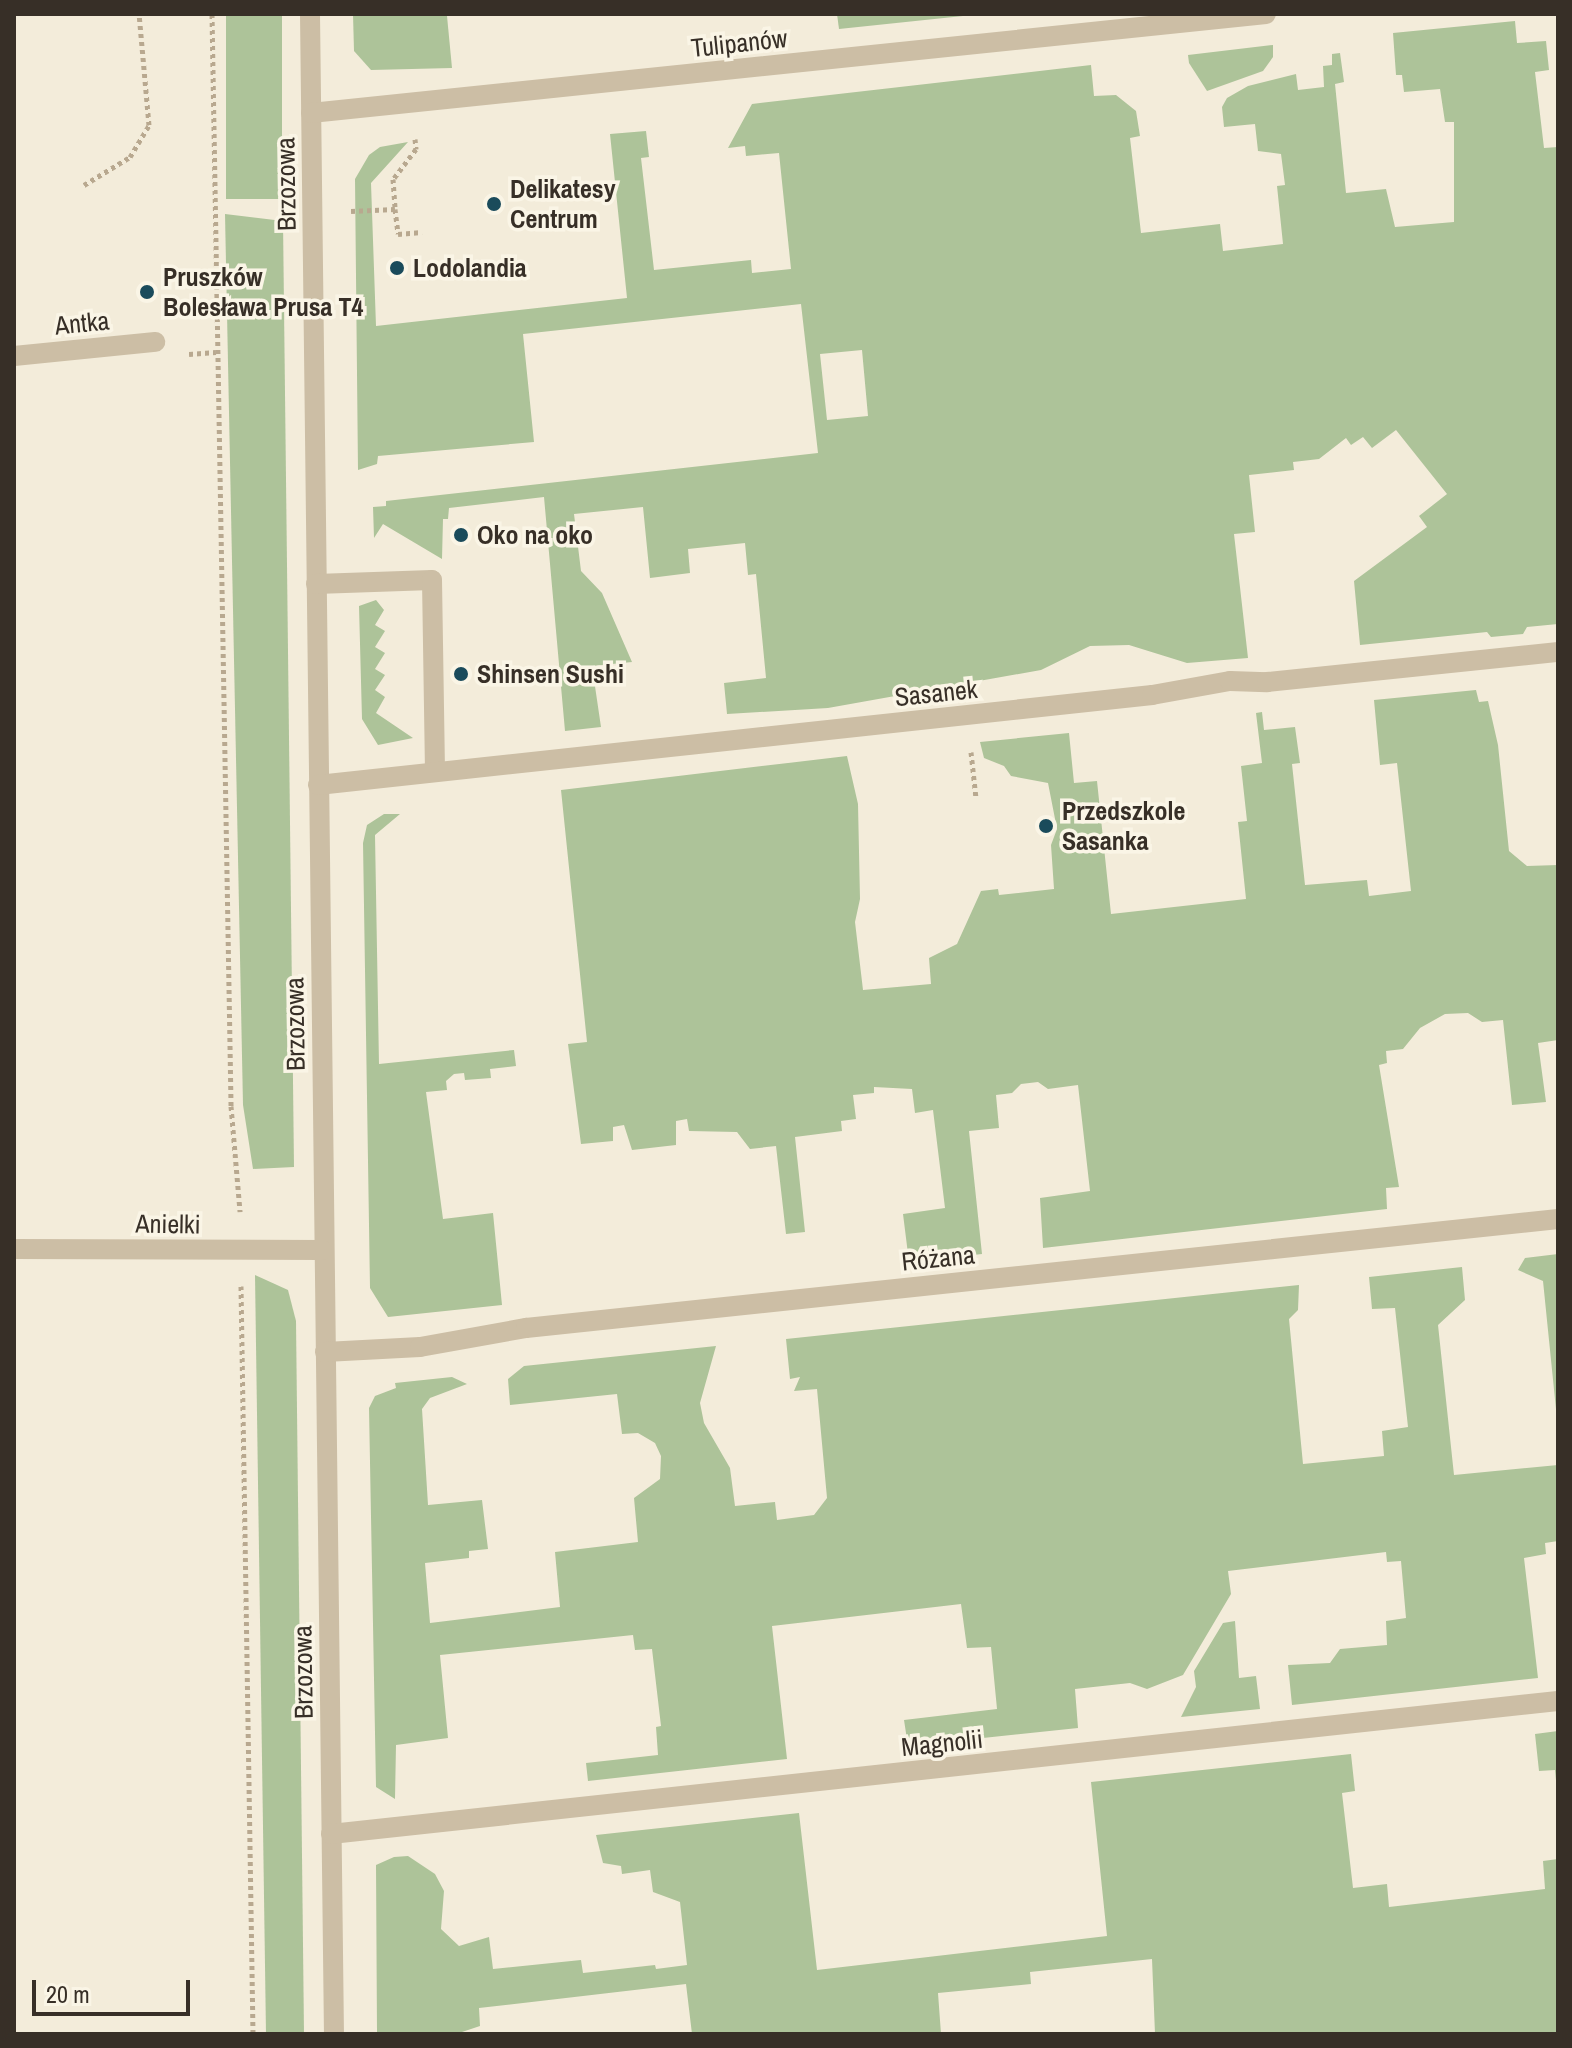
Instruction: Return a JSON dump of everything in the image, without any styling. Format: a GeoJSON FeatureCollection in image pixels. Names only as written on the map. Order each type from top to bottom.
{"type":"FeatureCollection","features":[{"type":"Feature","properties":{"kind":"street","name":"Brzozowa"},"geometry":{"type":"LineString","coordinates":[[310,14],[322,1250],[334,2034]]}},
{"type":"Feature","properties":{"kind":"street","name":"Tulipanów"},"geometry":{"type":"LineString","coordinates":[[311,113],[1266,14]]}},
{"type":"Feature","properties":{"kind":"street","name":"Antka"},"geometry":{"type":"LineString","coordinates":[[14,356],[155,342]]}},
{"type":"Feature","properties":{"kind":"street"},"geometry":{"type":"LineString","coordinates":[[316,584],[432,580],[435,772]]}},
{"type":"Feature","properties":{"kind":"street","name":"Sasanek"},"geometry":{"type":"LineString","coordinates":[[318,785],[1152,695],[1230,681],[1267,682],[1558,652]]}},
{"type":"Feature","properties":{"kind":"street","name":"Różana"},"geometry":{"type":"LineString","coordinates":[[325,1352],[420,1347],[526,1328],[1558,1219]]}},
{"type":"Feature","properties":{"kind":"street","name":"Anielki"},"geometry":{"type":"LineString","coordinates":[[14,1249],[322,1250]]}},
{"type":"Feature","properties":{"kind":"street","name":"Magnolii"},"geometry":{"type":"LineString","coordinates":[[331,1834],[1558,1701]]}},
{"type":"Feature","properties":{"kind":"path"},"geometry":{"type":"LineString","coordinates":[[84,185],[130,157],[149,125],[139,14]]}},
{"type":"Feature","properties":{"kind":"path"},"geometry":{"type":"LineString","coordinates":[[212,14],[231,1106],[240,1218]]}},
{"type":"Feature","properties":{"kind":"path"},"geometry":{"type":"LineString","coordinates":[[414,134],[416,149],[393,179],[395,209],[398,234],[422,232]]}},
{"type":"Feature","properties":{"kind":"path"},"geometry":{"type":"LineString","coordinates":[[355,212],[395,209]]}},
{"type":"Feature","properties":{"kind":"path"},"geometry":{"type":"LineString","coordinates":[[970,743],[976,798]]}},
{"type":"Feature","properties":{"kind":"path"},"geometry":{"type":"LineString","coordinates":[[241,1274],[253,2034]]}},
{"type":"Feature","properties":{"kind":"green space"},"geometry":{"type":"Polygon","coordinates":[[[226,14],[282,14],[282,199],[226,199],[226,14]]]}},
{"type":"Feature","properties":{"kind":"green space"},"geometry":{"type":"Polygon","coordinates":[[[353,14],[447,16],[452,68],[371,70],[354,51],[353,14]]]}},
{"type":"Feature","properties":{"kind":"green space"},"geometry":{"type":"Polygon","coordinates":[[[837,14],[982,14],[839,29],[837,14]]]}},
{"type":"Feature","properties":{"kind":"green space"},"geometry":{"type":"Polygon","coordinates":[[[1515,21],[1517,43],[1546,41],[1549,70],[1535,72],[1544,148],[1558,147],[1558,624],[1527,627],[1523,634],[1491,637],[1487,632],[1360,645],[1354,581],[1427,527],[1419,516],[1447,494],[1396,430],[1372,448],[1363,437],[1351,445],[1346,438],[1319,459],[1293,462],[1294,470],[1249,475],[1255,532],[1234,534],[1248,658],[1187,663],[1129,645],[1090,646],[1041,670],[828,708],[727,714],[724,683],[766,678],[756,574],[748,575],[745,543],[688,549],[690,573],[650,578],[643,507],[574,514],[581,571],[602,593],[632,662],[592,666],[601,727],[565,731],[544,497],[449,508],[448,519],[443,519],[442,559],[383,524],[374,538],[373,507],[386,506],[386,501],[818,453],[801,304],[523,334],[534,442],[378,456],[377,464],[358,470],[355,179],[369,155],[380,147],[408,142],[371,183],[376,326],[627,298],[610,134],[646,131],[649,157],[641,158],[654,270],[751,260],[752,273],[791,269],[779,153],[746,156],[745,146],[728,148],[752,104],[1091,65],[1094,96],[1116,95],[1136,111],[1140,136],[1130,138],[1141,233],[1220,224],[1223,251],[1283,244],[1277,186],[1285,185],[1281,154],[1258,151],[1255,124],[1224,127],[1222,107],[1227,98],[1248,86],[1296,74],[1298,90],[1324,87],[1323,66],[1332,65],[1332,54],[1340,53],[1344,82],[1335,84],[1346,193],[1386,189],[1395,227],[1454,222],[1454,122],[1445,122],[1440,89],[1404,92],[1402,75],[1396,75],[1393,33],[1515,21]],[[862,350],[820,354],[827,420],[868,416],[862,350]]]}},
{"type":"Feature","properties":{"kind":"green space"},"geometry":{"type":"Polygon","coordinates":[[[1273,45],[1273,57],[1263,71],[1207,91],[1189,63],[1188,55],[1273,45]]]}},
{"type":"Feature","properties":{"kind":"green space"},"geometry":{"type":"Polygon","coordinates":[[[225,214],[283,221],[294,1167],[253,1169],[243,1105],[225,214]]]}},
{"type":"Feature","properties":{"kind":"green space"},"geometry":{"type":"Polygon","coordinates":[[[376,600],[384,610],[375,625],[385,631],[375,647],[385,653],[375,669],[385,675],[375,690],[385,697],[376,713],[413,738],[378,745],[362,719],[359,606],[376,600]]]}},
{"type":"Feature","properties":{"kind":"green space"},"geometry":{"type":"Polygon","coordinates":[[[1476,690],[1479,702],[1488,701],[1498,745],[1509,851],[1527,866],[1558,865],[1558,1040],[1538,1043],[1546,1102],[1512,1105],[1503,1020],[1482,1022],[1468,1013],[1445,1014],[1420,1028],[1403,1049],[1386,1051],[1387,1063],[1379,1065],[1399,1187],[1386,1188],[1387,1209],[1043,1248],[1040,1198],[1090,1191],[1078,1085],[1048,1089],[1038,1082],[1021,1084],[1012,1093],[996,1095],[999,1128],[969,1131],[982,1254],[909,1262],[903,1214],[945,1208],[933,1110],[915,1113],[912,1089],[874,1087],[874,1093],[853,1095],[856,1119],[841,1121],[842,1131],[795,1137],[805,1232],[786,1234],[776,1146],[750,1149],[737,1132],[689,1131],[687,1119],[676,1121],[676,1145],[632,1150],[624,1125],[613,1127],[613,1141],[581,1144],[568,1044],[587,1042],[561,790],[847,756],[858,804],[860,899],[855,922],[863,990],[931,984],[929,958],[957,944],[981,891],[998,889],[999,895],[1054,889],[1051,845],[1057,829],[1048,783],[1011,776],[1004,766],[984,758],[980,742],[1069,733],[1074,783],[1097,781],[1111,914],[1246,899],[1238,822],[1247,821],[1241,766],[1262,763],[1256,713],[1262,712],[1264,730],[1295,727],[1300,763],[1292,764],[1305,885],[1367,880],[1369,896],[1411,891],[1397,763],[1380,765],[1374,700],[1476,690]]]}},
{"type":"Feature","properties":{"kind":"green space"},"geometry":{"type":"Polygon","coordinates":[[[384,814],[400,814],[375,835],[379,1064],[514,1050],[516,1066],[490,1069],[491,1078],[465,1080],[464,1073],[454,1074],[446,1081],[447,1090],[426,1092],[443,1219],[493,1213],[502,1305],[388,1317],[370,1288],[363,843],[367,825],[384,814]]]}},
{"type":"Feature","properties":{"kind":"green space"},"geometry":{"type":"Polygon","coordinates":[[[1558,1254],[1558,1429],[1543,1281],[1518,1270],[1525,1258],[1558,1254]]]}},
{"type":"Feature","properties":{"kind":"green space"},"geometry":{"type":"Polygon","coordinates":[[[1462,1267],[1465,1300],[1438,1325],[1454,1475],[1558,1465],[1558,1541],[1545,1543],[1546,1554],[1524,1558],[1538,1678],[1292,1705],[1288,1665],[1330,1663],[1340,1649],[1387,1645],[1386,1621],[1406,1618],[1401,1561],[1387,1562],[1386,1552],[1228,1571],[1231,1594],[1183,1675],[1147,1689],[1130,1683],[1075,1689],[1078,1728],[908,1746],[904,1720],[997,1709],[991,1647],[967,1648],[961,1604],[772,1626],[787,1759],[588,1781],[586,1763],[658,1755],[656,1727],[661,1726],[652,1649],[635,1650],[633,1635],[440,1655],[448,1738],[396,1745],[395,1799],[376,1787],[369,1408],[375,1396],[396,1388],[395,1383],[452,1377],[467,1384],[430,1398],[422,1409],[428,1505],[482,1500],[488,1549],[469,1551],[469,1558],[425,1563],[430,1623],[560,1607],[555,1552],[638,1542],[634,1498],[660,1479],[661,1456],[655,1443],[638,1433],[622,1434],[617,1394],[510,1405],[508,1379],[524,1366],[716,1346],[700,1403],[704,1423],[730,1468],[735,1506],[775,1502],[777,1520],[814,1515],[827,1498],[817,1389],[794,1391],[800,1377],[790,1379],[786,1339],[1299,1285],[1298,1310],[1289,1319],[1303,1464],[1384,1456],[1382,1431],[1408,1427],[1395,1308],[1372,1309],[1369,1277],[1462,1267]]]}},
{"type":"Feature","properties":{"kind":"green space"},"geometry":{"type":"Polygon","coordinates":[[[255,1275],[288,1290],[296,1321],[304,2034],[266,2034],[255,1275]]]}},
{"type":"Feature","properties":{"kind":"green space"},"geometry":{"type":"Polygon","coordinates":[[[1235,1621],[1239,1678],[1256,1676],[1260,1709],[1181,1717],[1196,1687],[1194,1671],[1223,1623],[1235,1621]]]}},
{"type":"Feature","properties":{"kind":"green space"},"geometry":{"type":"Polygon","coordinates":[[[1558,1731],[1558,1801],[1555,1770],[1539,1771],[1535,1734],[1558,1731]]]}},
{"type":"Feature","properties":{"kind":"green space"},"geometry":{"type":"Polygon","coordinates":[[[1351,1754],[1355,1791],[1342,1793],[1353,1888],[1387,1884],[1389,1907],[1545,1889],[1543,1861],[1558,1859],[1558,2034],[1155,2034],[1152,1959],[1030,1972],[1031,1984],[938,1993],[941,2034],[692,2034],[686,1984],[479,2008],[480,2026],[456,2034],[377,2034],[376,1865],[394,1857],[408,1856],[435,1874],[444,1891],[441,1929],[459,1946],[489,1937],[493,1969],[581,1960],[583,1973],[655,1965],[656,1969],[687,1965],[680,1902],[653,1892],[650,1870],[622,1874],[621,1866],[603,1863],[596,1835],[799,1813],[817,1970],[1107,1936],[1091,1782],[1351,1754]]]}},
{"type":"Feature","properties":{"kind":"place","name":"Delikatesy Centrum"},"geometry":{"type":"Point","coordinates":[494,204]}},
{"type":"Feature","properties":{"kind":"place","name":"Lodolandia"},"geometry":{"type":"Point","coordinates":[397,268]}},
{"type":"Feature","properties":{"kind":"place","name":"Pruszków Bolesława Prusa T4"},"geometry":{"type":"Point","coordinates":[147,292]}},
{"type":"Feature","properties":{"kind":"place","name":"Oko na oko"},"geometry":{"type":"Point","coordinates":[461,535]}},
{"type":"Feature","properties":{"kind":"place","name":"Shinsen Sushi"},"geometry":{"type":"Point","coordinates":[461,674]}},
{"type":"Feature","properties":{"kind":"place","name":"Przedszkole Sasanka"},"geometry":{"type":"Point","coordinates":[1046,826]}}]}
